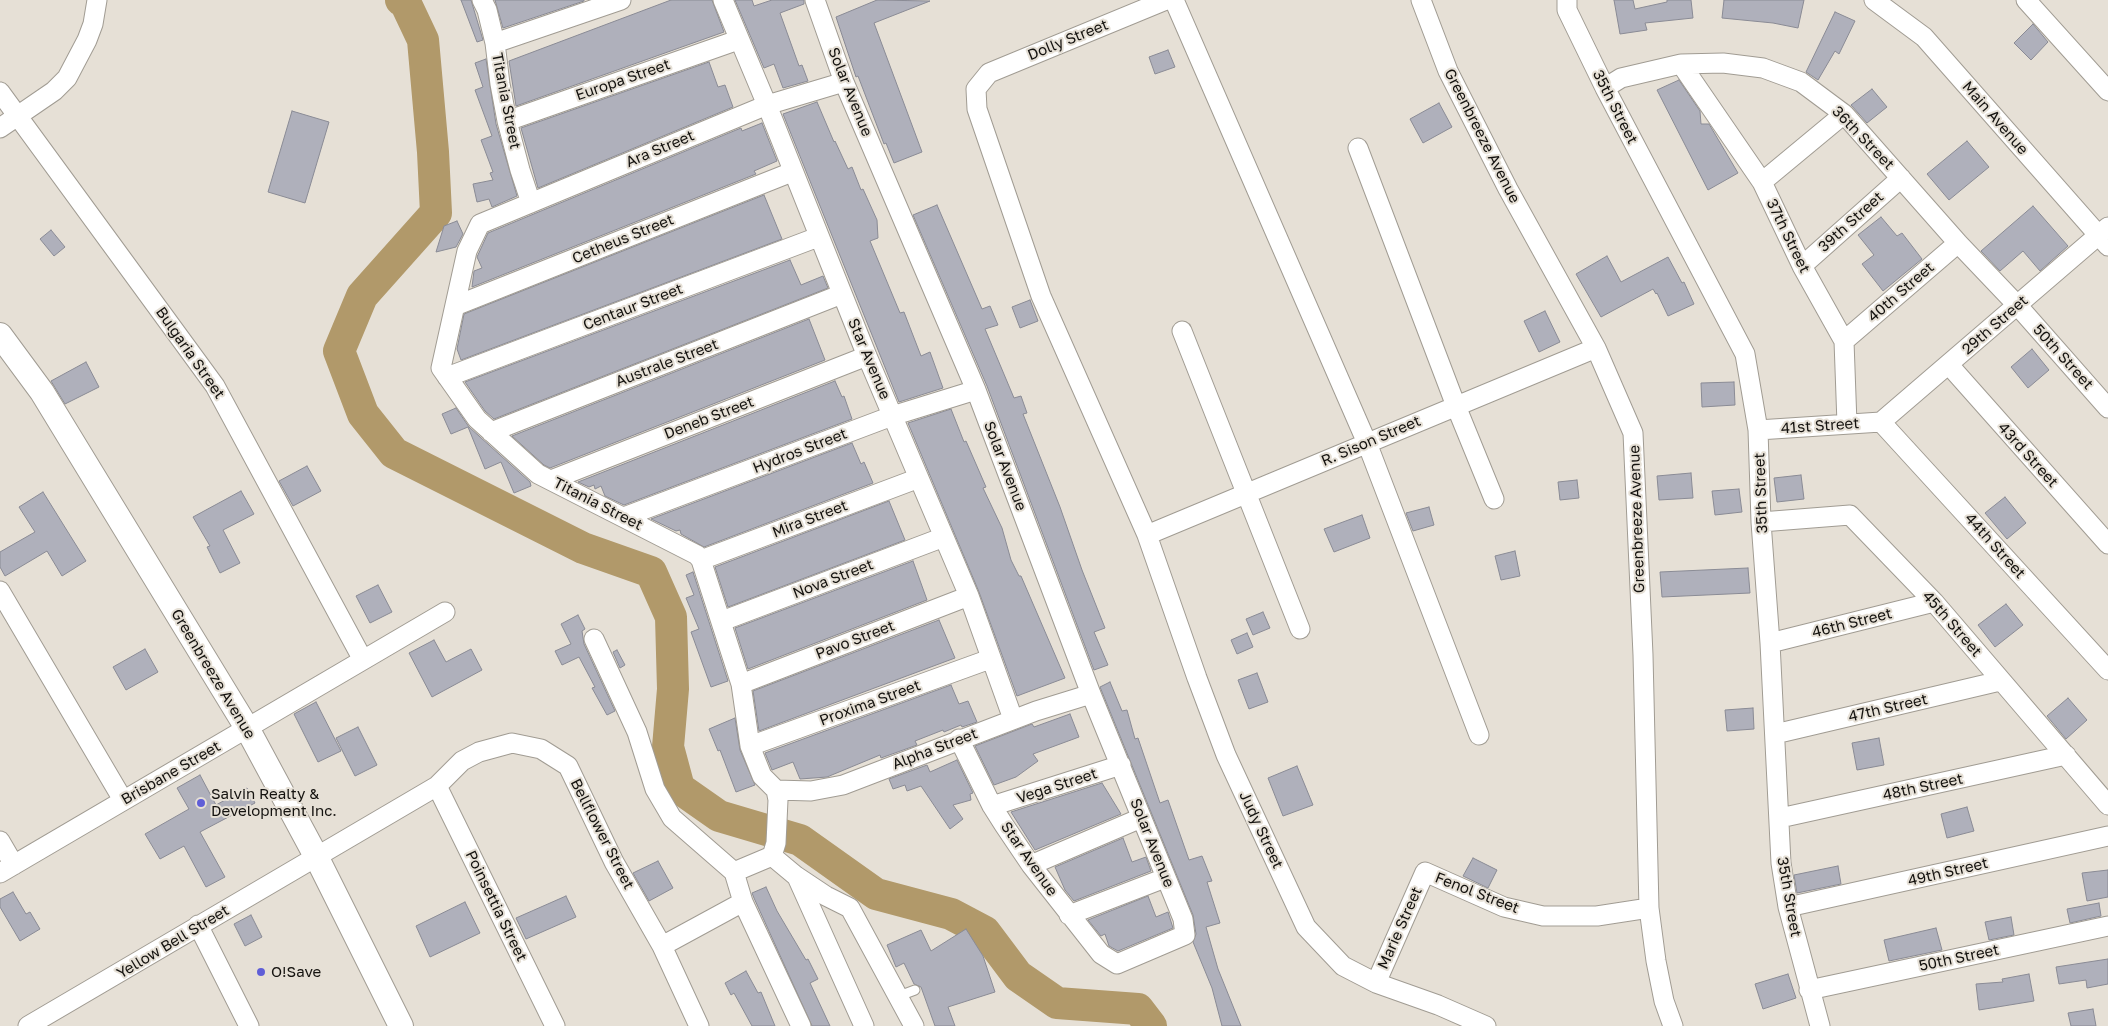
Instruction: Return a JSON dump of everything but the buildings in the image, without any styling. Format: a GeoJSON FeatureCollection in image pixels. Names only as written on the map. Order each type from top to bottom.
{"type":"FeatureCollection","features":[{"type":"Feature","properties":{"kind":"street"},"geometry":{"type":"LineString","coordinates":[[0,128],[54,90],[67,78],[87,40],[93,24],[98,0]]}},
{"type":"Feature","properties":{"kind":"street","name":"Titania Street"},"geometry":{"type":"LineString","coordinates":[[482,0],[487,10],[495,43],[507,121],[531,203]]}},
{"type":"Feature","properties":{"kind":"street"},"geometry":{"type":"LineString","coordinates":[[495,43],[620,0]]}},
{"type":"Feature","properties":{"kind":"street","name":"Star Avenue"},"geometry":{"type":"LineString","coordinates":[[723,0],[738,40],[767,104],[792,172],[867,356],[969,596],[1013,719]]}},
{"type":"Feature","properties":{"kind":"street","name":"Dolly Street"},"geometry":{"type":"LineString","coordinates":[[976,89],[989,73],[1166,0]]}},
{"type":"Feature","properties":{"kind":"street"},"geometry":{"type":"LineString","coordinates":[[1174,0],[1367,443],[1479,735]]}},
{"type":"Feature","properties":{"kind":"street","name":"Greenbreeze Avenue"},"geometry":{"type":"LineString","coordinates":[[1420,0],[1448,71],[1508,189],[1596,348],[1634,433],[1649,908],[1656,961],[1664,1001],[1672,1026]]}},
{"type":"Feature","properties":{"kind":"street","name":"35th Street"},"geometry":{"type":"LineString","coordinates":[[1567,0],[1567,10],[1605,88],[1745,354],[1758,430],[1761,522],[1770,643],[1782,863],[1788,907],[1820,1026]]}},
{"type":"Feature","properties":{"kind":"street","name":"Main Avenue"},"geometry":{"type":"LineString","coordinates":[[1874,0],[1924,37],[2105,236]]}},
{"type":"Feature","properties":{"kind":"street"},"geometry":{"type":"LineString","coordinates":[[2026,0],[2108,91]]}},
{"type":"Feature","properties":{"kind":"street","name":"Solar Avenue"},"geometry":{"type":"LineString","coordinates":[[821,2],[844,82],[976,390],[1091,694],[1183,919],[1185,935],[1117,964]]}},
{"type":"Feature","properties":{"kind":"street","name":"Europa Street"},"geometry":{"type":"LineString","coordinates":[[507,121],[738,40]]}},
{"type":"Feature","properties":{"kind":"street","name":"36th Street"},"geometry":{"type":"LineString","coordinates":[[1605,88],[1621,78],[1682,64],[1723,63],[1764,68],[1801,82],[1844,114],[1958,243],[2018,306]]}},
{"type":"Feature","properties":{"kind":"street","name":"37th Street"},"geometry":{"type":"LineString","coordinates":[[1682,64],[1762,182],[1802,266],[1844,341],[1847,424]]}},
{"type":"Feature","properties":{"kind":"street","name":"Ara Street"},"geometry":{"type":"LineString","coordinates":[[480,224],[767,104],[844,82]]}},
{"type":"Feature","properties":{"kind":"street","name":"Judy Street"},"geometry":{"type":"LineString","coordinates":[[976,89],[977,109],[1041,296],[1146,535],[1196,678],[1226,755],[1306,927],[1343,966],[1376,984],[1438,1005],[1486,1026]]}},
{"type":"Feature","properties":{"kind":"street","name":"Bulgaria Street"},"geometry":{"type":"LineString","coordinates":[[0,92],[215,386],[363,660]]}},
{"type":"Feature","properties":{"kind":"street"},"geometry":{"type":"LineString","coordinates":[[1762,182],[1844,114]]}},
{"type":"Feature","properties":{"kind":"street"},"geometry":{"type":"LineString","coordinates":[[1358,148],[1456,406],[1494,499]]}},
{"type":"Feature","properties":{"kind":"street","name":"Cetheus Street"},"geometry":{"type":"LineString","coordinates":[[455,306],[792,172]]}},
{"type":"Feature","properties":{"kind":"street","name":"39th Street"},"geometry":{"type":"LineString","coordinates":[[1802,266],[1901,178]]}},
{"type":"Feature","properties":{"kind":"street","name":"Titania Street"},"geometry":{"type":"LineString","coordinates":[[480,224],[467,251],[441,368],[477,419],[538,474],[697,555],[701,560]]}},
{"type":"Feature","properties":{"kind":"street","name":"29th Street"},"geometry":{"type":"LineString","coordinates":[[1882,422],[2018,306],[2105,236]]}},
{"type":"Feature","properties":{"kind":"street","name":"Centaur Street"},"geometry":{"type":"LineString","coordinates":[[447,377],[818,237]]}},
{"type":"Feature","properties":{"kind":"street","name":"40th Street"},"geometry":{"type":"LineString","coordinates":[[1844,341],[1958,243]]}},
{"type":"Feature","properties":{"kind":"street","name":"Australe Street"},"geometry":{"type":"LineString","coordinates":[[491,432],[842,294]]}},
{"type":"Feature","properties":{"kind":"street","name":"50th Street"},"geometry":{"type":"LineString","coordinates":[[2018,306],[2108,408]]}},
{"type":"Feature","properties":{"kind":"street"},"geometry":{"type":"LineString","coordinates":[[1182,332],[1300,629]]}},
{"type":"Feature","properties":{"kind":"street","name":"Greenbreeze Avenue"},"geometry":{"type":"LineString","coordinates":[[0,336],[42,392],[247,728],[317,858],[401,1026]]}},
{"type":"Feature","properties":{"kind":"street","name":"R. Sison Street"},"geometry":{"type":"LineString","coordinates":[[1146,535],[1596,348]]}},
{"type":"Feature","properties":{"kind":"street","name":"Deneb Street"},"geometry":{"type":"LineString","coordinates":[[550,480],[867,356]]}},
{"type":"Feature","properties":{"kind":"street","name":"43rd Street"},"geometry":{"type":"LineString","coordinates":[[1949,365],[2108,544]]}},
{"type":"Feature","properties":{"kind":"street","name":"Hydros Street"},"geometry":{"type":"LineString","coordinates":[[624,517],[892,416],[976,390]]}},
{"type":"Feature","properties":{"kind":"street","name":"41st Street"},"geometry":{"type":"LineString","coordinates":[[1758,430],[1882,422]]}},
{"type":"Feature","properties":{"kind":"street","name":"44th Street"},"geometry":{"type":"LineString","coordinates":[[1882,422],[2108,670]]}},
{"type":"Feature","properties":{"kind":"street","name":"Mira Street"},"geometry":{"type":"LineString","coordinates":[[701,560],[919,478]]}},
{"type":"Feature","properties":{"kind":"street","name":"45th Street"},"geometry":{"type":"LineString","coordinates":[[1761,522],[1850,515],[1934,602],[2000,681],[2108,804]]}},
{"type":"Feature","properties":{"kind":"street","name":"Nova Street"},"geometry":{"type":"LineString","coordinates":[[722,621],[944,538]]}},
{"type":"Feature","properties":{"kind":"street"},"geometry":{"type":"LineString","coordinates":[[701,560],[741,684],[750,746],[762,776],[777,795],[774,850],[796,876],[864,1026]]}},
{"type":"Feature","properties":{"kind":"street"},"geometry":{"type":"LineString","coordinates":[[0,591],[123,800]]}},
{"type":"Feature","properties":{"kind":"street","name":"Pavo Street"},"geometry":{"type":"LineString","coordinates":[[741,684],[969,596]]}},
{"type":"Feature","properties":{"kind":"street","name":"46th Street"},"geometry":{"type":"LineString","coordinates":[[1770,643],[1934,602]]}},
{"type":"Feature","properties":{"kind":"street","name":"Brisbane Street"},"geometry":{"type":"LineString","coordinates":[[7,869],[445,612]]}},
{"type":"Feature","properties":{"kind":"street"},"geometry":{"type":"LineString","coordinates":[[594,638],[637,732],[655,789],[672,818],[734,872],[743,902],[801,1026]]}},
{"type":"Feature","properties":{"kind":"street","name":"Proxima Street"},"geometry":{"type":"LineString","coordinates":[[750,746],[990,659]]}},
{"type":"Feature","properties":{"kind":"street","name":"47th Street"},"geometry":{"type":"LineString","coordinates":[[1775,734],[2000,681]]}},
{"type":"Feature","properties":{"kind":"street","name":"Alpha Street"},"geometry":{"type":"LineString","coordinates":[[777,795],[811,792],[843,785],[1013,719],[1091,694]]}},
{"type":"Feature","properties":{"kind":"street","name":"Star Avenue"},"geometry":{"type":"LineString","coordinates":[[959,739],[992,806],[1031,864],[1101,954],[1117,964]]}},
{"type":"Feature","properties":{"kind":"street","name":"Bellflower Street"},"geometry":{"type":"LineString","coordinates":[[317,858],[436,786],[462,761],[479,752],[512,744],[541,750],[568,766],[614,862],[662,946],[699,1026]]}},
{"type":"Feature","properties":{"kind":"street","name":"48th Street"},"geometry":{"type":"LineString","coordinates":[[1780,818],[2066,755]]}},
{"type":"Feature","properties":{"kind":"street","name":"Vega Street"},"geometry":{"type":"LineString","coordinates":[[992,806],[1121,765]]}},
{"type":"Feature","properties":{"kind":"street","name":"Poinsettia Street"},"geometry":{"type":"LineString","coordinates":[[436,786],[555,1026]]}},
{"type":"Feature","properties":{"kind":"street"},"geometry":{"type":"LineString","coordinates":[[1031,864],[1141,818]]}},
{"type":"Feature","properties":{"kind":"street","name":"49th Street"},"geometry":{"type":"LineString","coordinates":[[1788,907],[2108,836]]}},
{"type":"Feature","properties":{"kind":"street"},"geometry":{"type":"LineString","coordinates":[[0,841],[7,869]]}},
{"type":"Feature","properties":{"kind":"street"},"geometry":{"type":"LineString","coordinates":[[734,872],[774,850]]}},
{"type":"Feature","properties":{"kind":"street","name":"Yellow Bell Street"},"geometry":{"type":"LineString","coordinates":[[28,1026],[198,925],[317,858]]}},
{"type":"Feature","properties":{"kind":"street","name":"Fenol Street"},"geometry":{"type":"LineString","coordinates":[[1425,872],[1504,907],[1543,916],[1597,916],[1649,908]]}},
{"type":"Feature","properties":{"kind":"street","name":"Marie Street"},"geometry":{"type":"LineString","coordinates":[[1376,984],[1425,872]]}},
{"type":"Feature","properties":{"kind":"street"},"geometry":{"type":"LineString","coordinates":[[796,876],[826,896],[850,908],[907,993],[914,1026]]}},
{"type":"Feature","properties":{"kind":"street"},"geometry":{"type":"LineString","coordinates":[[1069,915],[1165,878]]}},
{"type":"Feature","properties":{"kind":"street"},"geometry":{"type":"LineString","coordinates":[[662,946],[743,902]]}},
{"type":"Feature","properties":{"kind":"street"},"geometry":{"type":"LineString","coordinates":[[198,925],[249,1026]]}},
{"type":"Feature","properties":{"kind":"street","name":"50th Street"},"geometry":{"type":"LineString","coordinates":[[1809,990],[2108,926]]}},
{"type":"Feature","properties":{"kind":"waterway"},"geometry":{"type":"LineString","coordinates":[[401,0],[405,2],[423,40],[433,152],[436,213],[362,296],[339,351],[363,414],[394,453],[583,548],[651,572],[671,617],[673,689],[668,747],[679,788],[719,816],[800,840],[876,894],[951,914],[985,932],[1018,976],[1057,1003],[1138,1009],[1151,1026]]}},
{"type":"Feature","properties":{"kind":"place","name":"Salvin Realty & Development Inc."},"geometry":{"type":"Point","coordinates":[201,803]}},
{"type":"Feature","properties":{"kind":"place","name":"O!Save"},"geometry":{"type":"Point","coordinates":[261,972]}}]}
